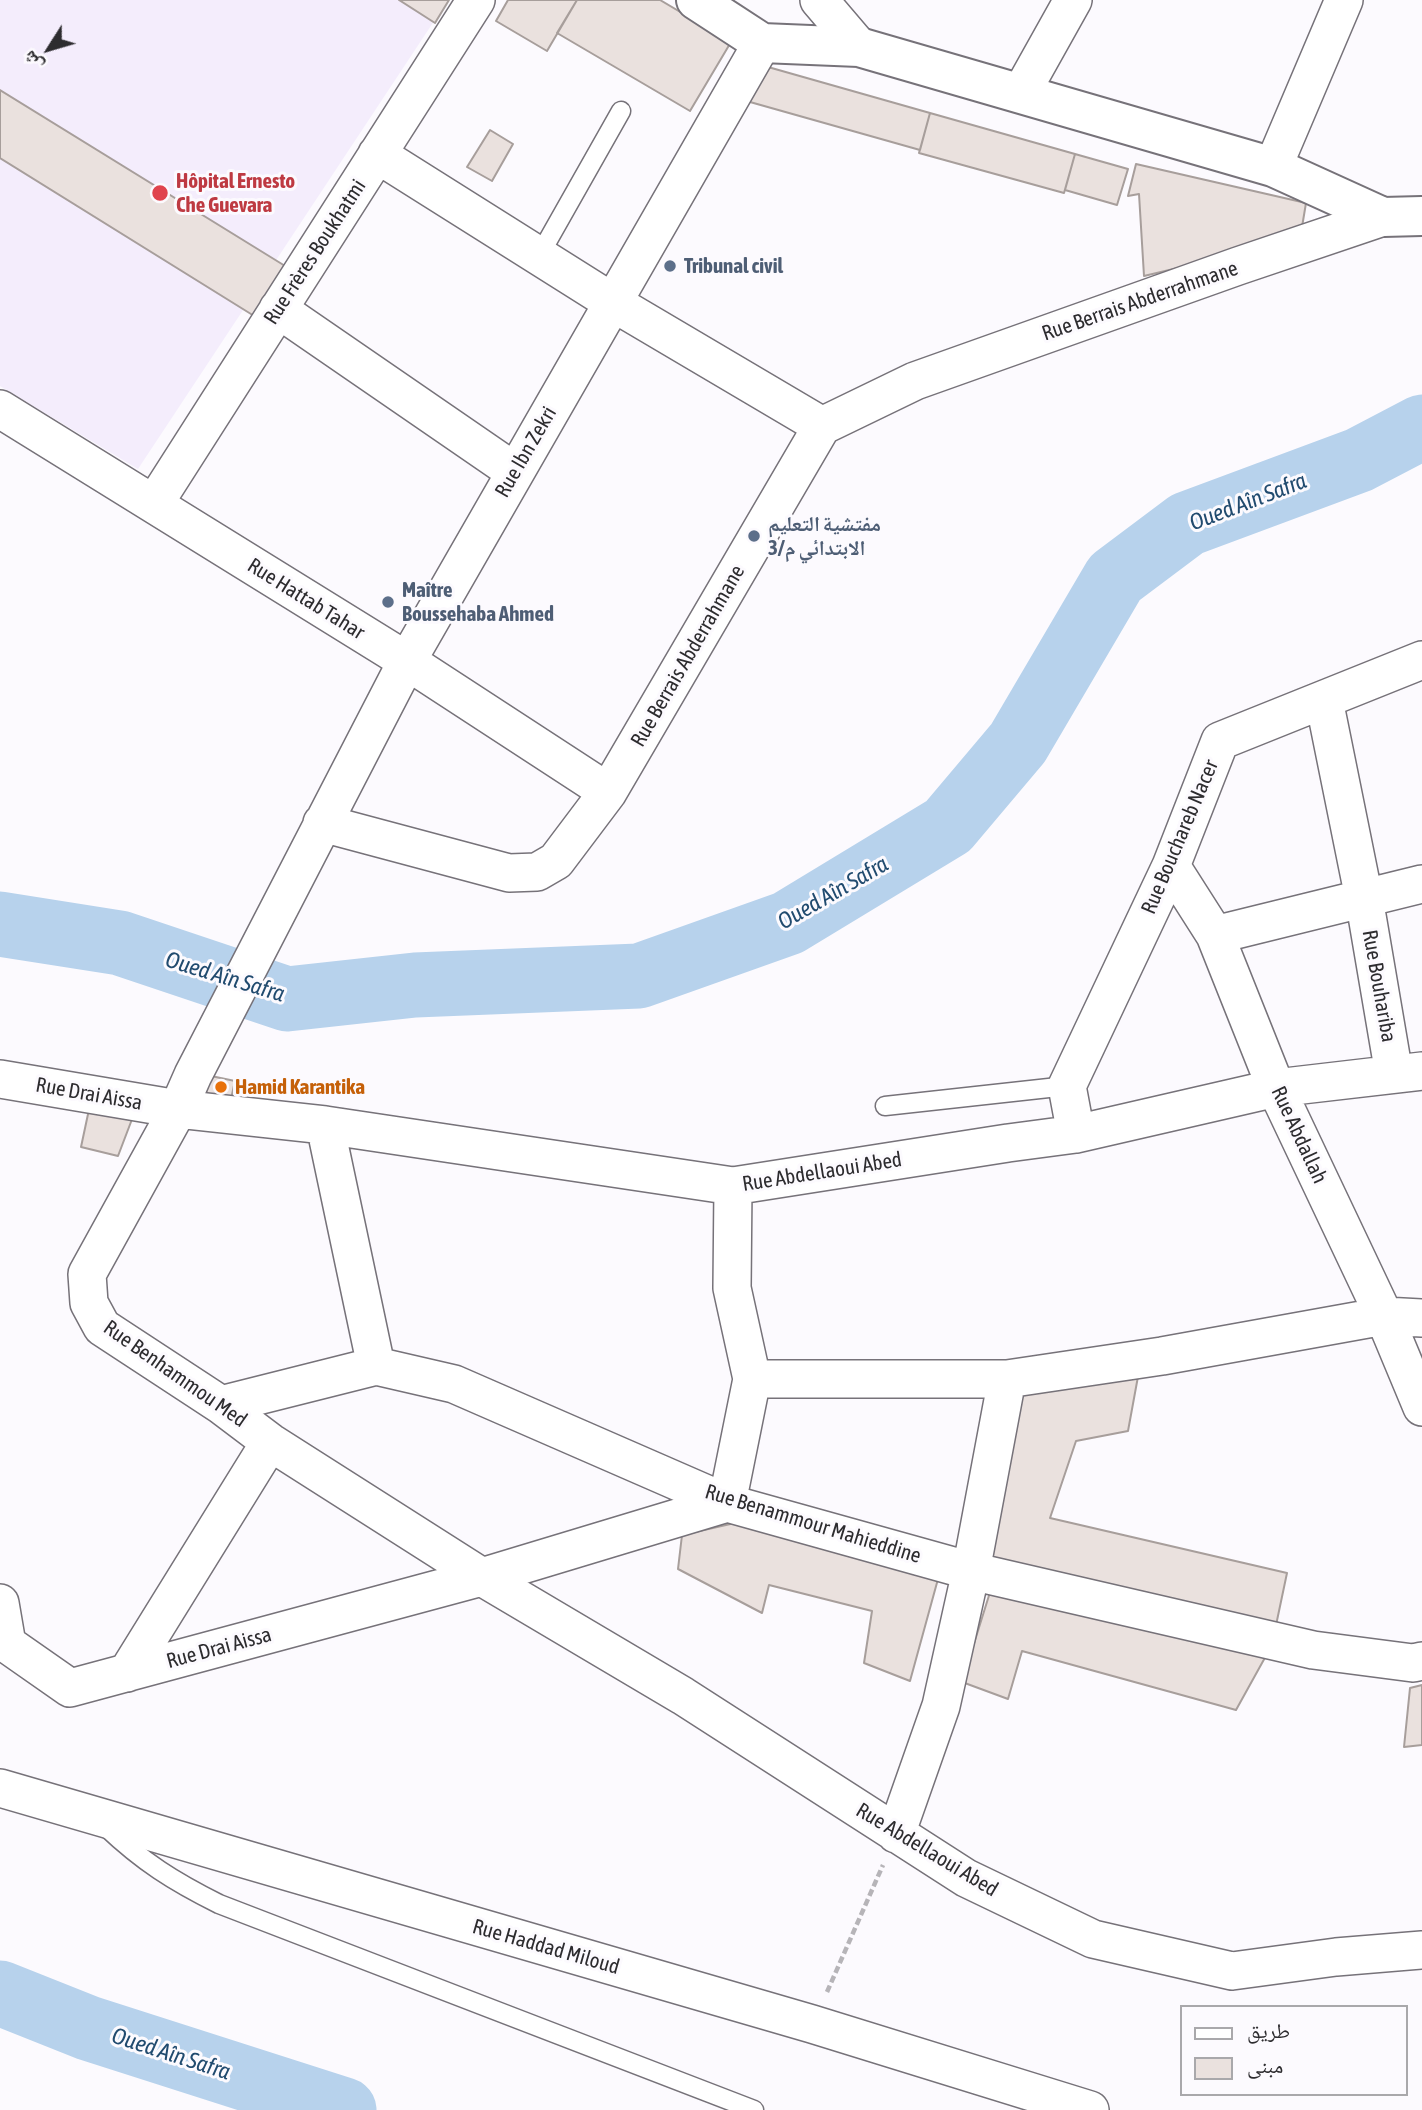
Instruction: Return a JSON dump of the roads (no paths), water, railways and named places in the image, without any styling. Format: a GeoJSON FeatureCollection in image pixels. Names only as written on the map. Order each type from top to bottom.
{"type":"FeatureCollection","features":[{"type":"Feature","properties":{"kind":"main road"},"geometry":{"type":"LineString","coordinates":[[696,0],[762,43],[859,47],[1273,167],[1383,217],[1422,216]]}},
{"type":"Feature","properties":{"kind":"street","name":"Rue Frères Boukhatmi"},"geometry":{"type":"LineString","coordinates":[[153,504],[476,0]]}},
{"type":"Feature","properties":{"kind":"street"},"geometry":{"type":"LineString","coordinates":[[819,0],[859,47]]}},
{"type":"Feature","properties":{"kind":"street"},"geometry":{"type":"LineString","coordinates":[[1021,93],[1073,0]]}},
{"type":"Feature","properties":{"kind":"street"},"geometry":{"type":"LineString","coordinates":[[1273,167],[1344,0]]}},
{"type":"Feature","properties":{"kind":"street","name":"Rue Ibn Zekri"},"geometry":{"type":"LineString","coordinates":[[193,1075],[407,661],[762,43]]}},
{"type":"Feature","properties":{"kind":"street"},"geometry":{"type":"LineString","coordinates":[[377,154],[612,302],[822,426]]}},
{"type":"Feature","properties":{"kind":"street","name":"Rue Berrais Abderrahmane"},"geometry":{"type":"LineString","coordinates":[[322,823],[509,873],[537,872],[556,861],[608,792],[822,426],[915,381],[1383,217]]}},
{"type":"Feature","properties":{"kind":"street"},"geometry":{"type":"LineString","coordinates":[[278,309],[515,472]]}},
{"type":"Feature","properties":{"kind":"street","name":"Rue Hattab Tahar"},"geometry":{"type":"LineString","coordinates":[[0,409],[407,661],[608,792]]}},
{"type":"Feature","properties":{"kind":"street","name":"Rue Bouchareb Nacer"},"geometry":{"type":"LineString","coordinates":[[1067,1086],[1171,866],[1220,741],[1422,660]]}},
{"type":"Feature","properties":{"kind":"street","name":"Rue Bouhariba"},"geometry":{"type":"LineString","coordinates":[[1324,700],[1364,898],[1408,1073]]}},
{"type":"Feature","properties":{"kind":"street","name":"Rue Abdallah"},"geometry":{"type":"LineString","coordinates":[[1171,866],[1215,935],[1276,1088],[1384,1316],[1422,1407]]}},
{"type":"Feature","properties":{"kind":"street"},"geometry":{"type":"LineString","coordinates":[[1215,935],[1422,884]]}},
{"type":"Feature","properties":{"kind":"street","name":"Rue Abdellaoui Abed"},"geometry":{"type":"LineString","coordinates":[[178,1110],[325,1125],[733,1186],[1076,1134],[1276,1088],[1408,1073]]}},
{"type":"Feature","properties":{"kind":"street","name":"Rue Benhammou Med"},"geometry":{"type":"LineString","coordinates":[[193,1075],[178,1110],[88,1274],[89,1303],[102,1327],[221,1405],[271,1442],[482,1577]]}},
{"type":"Feature","properties":{"kind":"street","name":"Rue Drai Aissa"},"geometry":{"type":"LineString","coordinates":[[0,1079],[178,1110]]}},
{"type":"Feature","properties":{"kind":"street"},"geometry":{"type":"LineString","coordinates":[[1067,1086],[1076,1134]]}},
{"type":"Feature","properties":{"kind":"street"},"geometry":{"type":"LineString","coordinates":[[325,1125],[376,1366]]}},
{"type":"Feature","properties":{"kind":"street"},"geometry":{"type":"LineString","coordinates":[[727,1503],[752,1379],[732,1288],[733,1186]]}},
{"type":"Feature","properties":{"kind":"street"},"geometry":{"type":"LineString","coordinates":[[752,1379],[1007,1379],[1162,1356],[1384,1316],[1422,1318]]}},
{"type":"Feature","properties":{"kind":"street","name":"Rue Benammour Mahieddine"},"geometry":{"type":"LineString","coordinates":[[221,1405],[376,1366],[454,1384],[727,1503],[971,1571],[1312,1650],[1413,1663],[1422,1661]]}},
{"type":"Feature","properties":{"kind":"street"},"geometry":{"type":"LineString","coordinates":[[897,1834],[942,1706],[971,1571],[1007,1379]]}},
{"type":"Feature","properties":{"kind":"street"},"geometry":{"type":"LineString","coordinates":[[127,1673],[271,1442]]}},
{"type":"Feature","properties":{"kind":"street","name":"Rue Drai Aissa"},"geometry":{"type":"LineString","coordinates":[[0,1603],[7,1644],[70,1688],[482,1577],[727,1503]]}},
{"type":"Feature","properties":{"kind":"street","name":"Rue Abdellaoui Abed"},"geometry":{"type":"LineString","coordinates":[[482,1577],[683,1696],[966,1878],[1093,1939],[1232,1971],[1336,1957],[1422,1950]]}},
{"type":"Feature","properties":{"kind":"street","name":"Rue Haddad Miloud"},"geometry":{"type":"LineString","coordinates":[[0,1788],[812,2024],[1090,2110]]}},
{"type":"Feature","properties":{"kind":"lane"},"geometry":{"type":"LineString","coordinates":[[539,256],[621,111]]}},
{"type":"Feature","properties":{"kind":"lane"},"geometry":{"type":"LineString","coordinates":[[885,1106],[1067,1086]]}},
{"type":"Feature","properties":{"kind":"lane"},"geometry":{"type":"LineString","coordinates":[[93,1815],[134,1853],[161,1873],[219,1904],[754,2110]]}},
{"type":"Feature","properties":{"kind":"waterway","name":"Oued Aîn Safra"},"geometry":{"type":"LineString","coordinates":[[0,924],[120,943],[287,999],[415,985],[639,976],[788,923],[948,826],[1018,743],[1115,578],[1187,524],[1359,460],[1422,427]]}},
{"type":"Feature","properties":{"kind":"waterway","name":"Oued Aîn Safra"},"geometry":{"type":"LineString","coordinates":[[0,1993],[88,2028],[344,2110]]}},
{"type":"Feature","properties":{"kind":"place","name":"Hôpital Ernesto Che Guevara"},"geometry":{"type":"Point","coordinates":[160,193]}},
{"type":"Feature","properties":{"kind":"place","name":"Tribunal civil"},"geometry":{"type":"Point","coordinates":[670,266]}},
{"type":"Feature","properties":{"kind":"place","name":"مفتشية التعليم الابتدائي م/3"},"geometry":{"type":"Point","coordinates":[754,536]}},
{"type":"Feature","properties":{"kind":"place","name":"Maître Boussehaba Ahmed"},"geometry":{"type":"Point","coordinates":[388,602]}},
{"type":"Feature","properties":{"kind":"place","name":"Hamid Karantika"},"geometry":{"type":"Point","coordinates":[221,1087]}}]}
